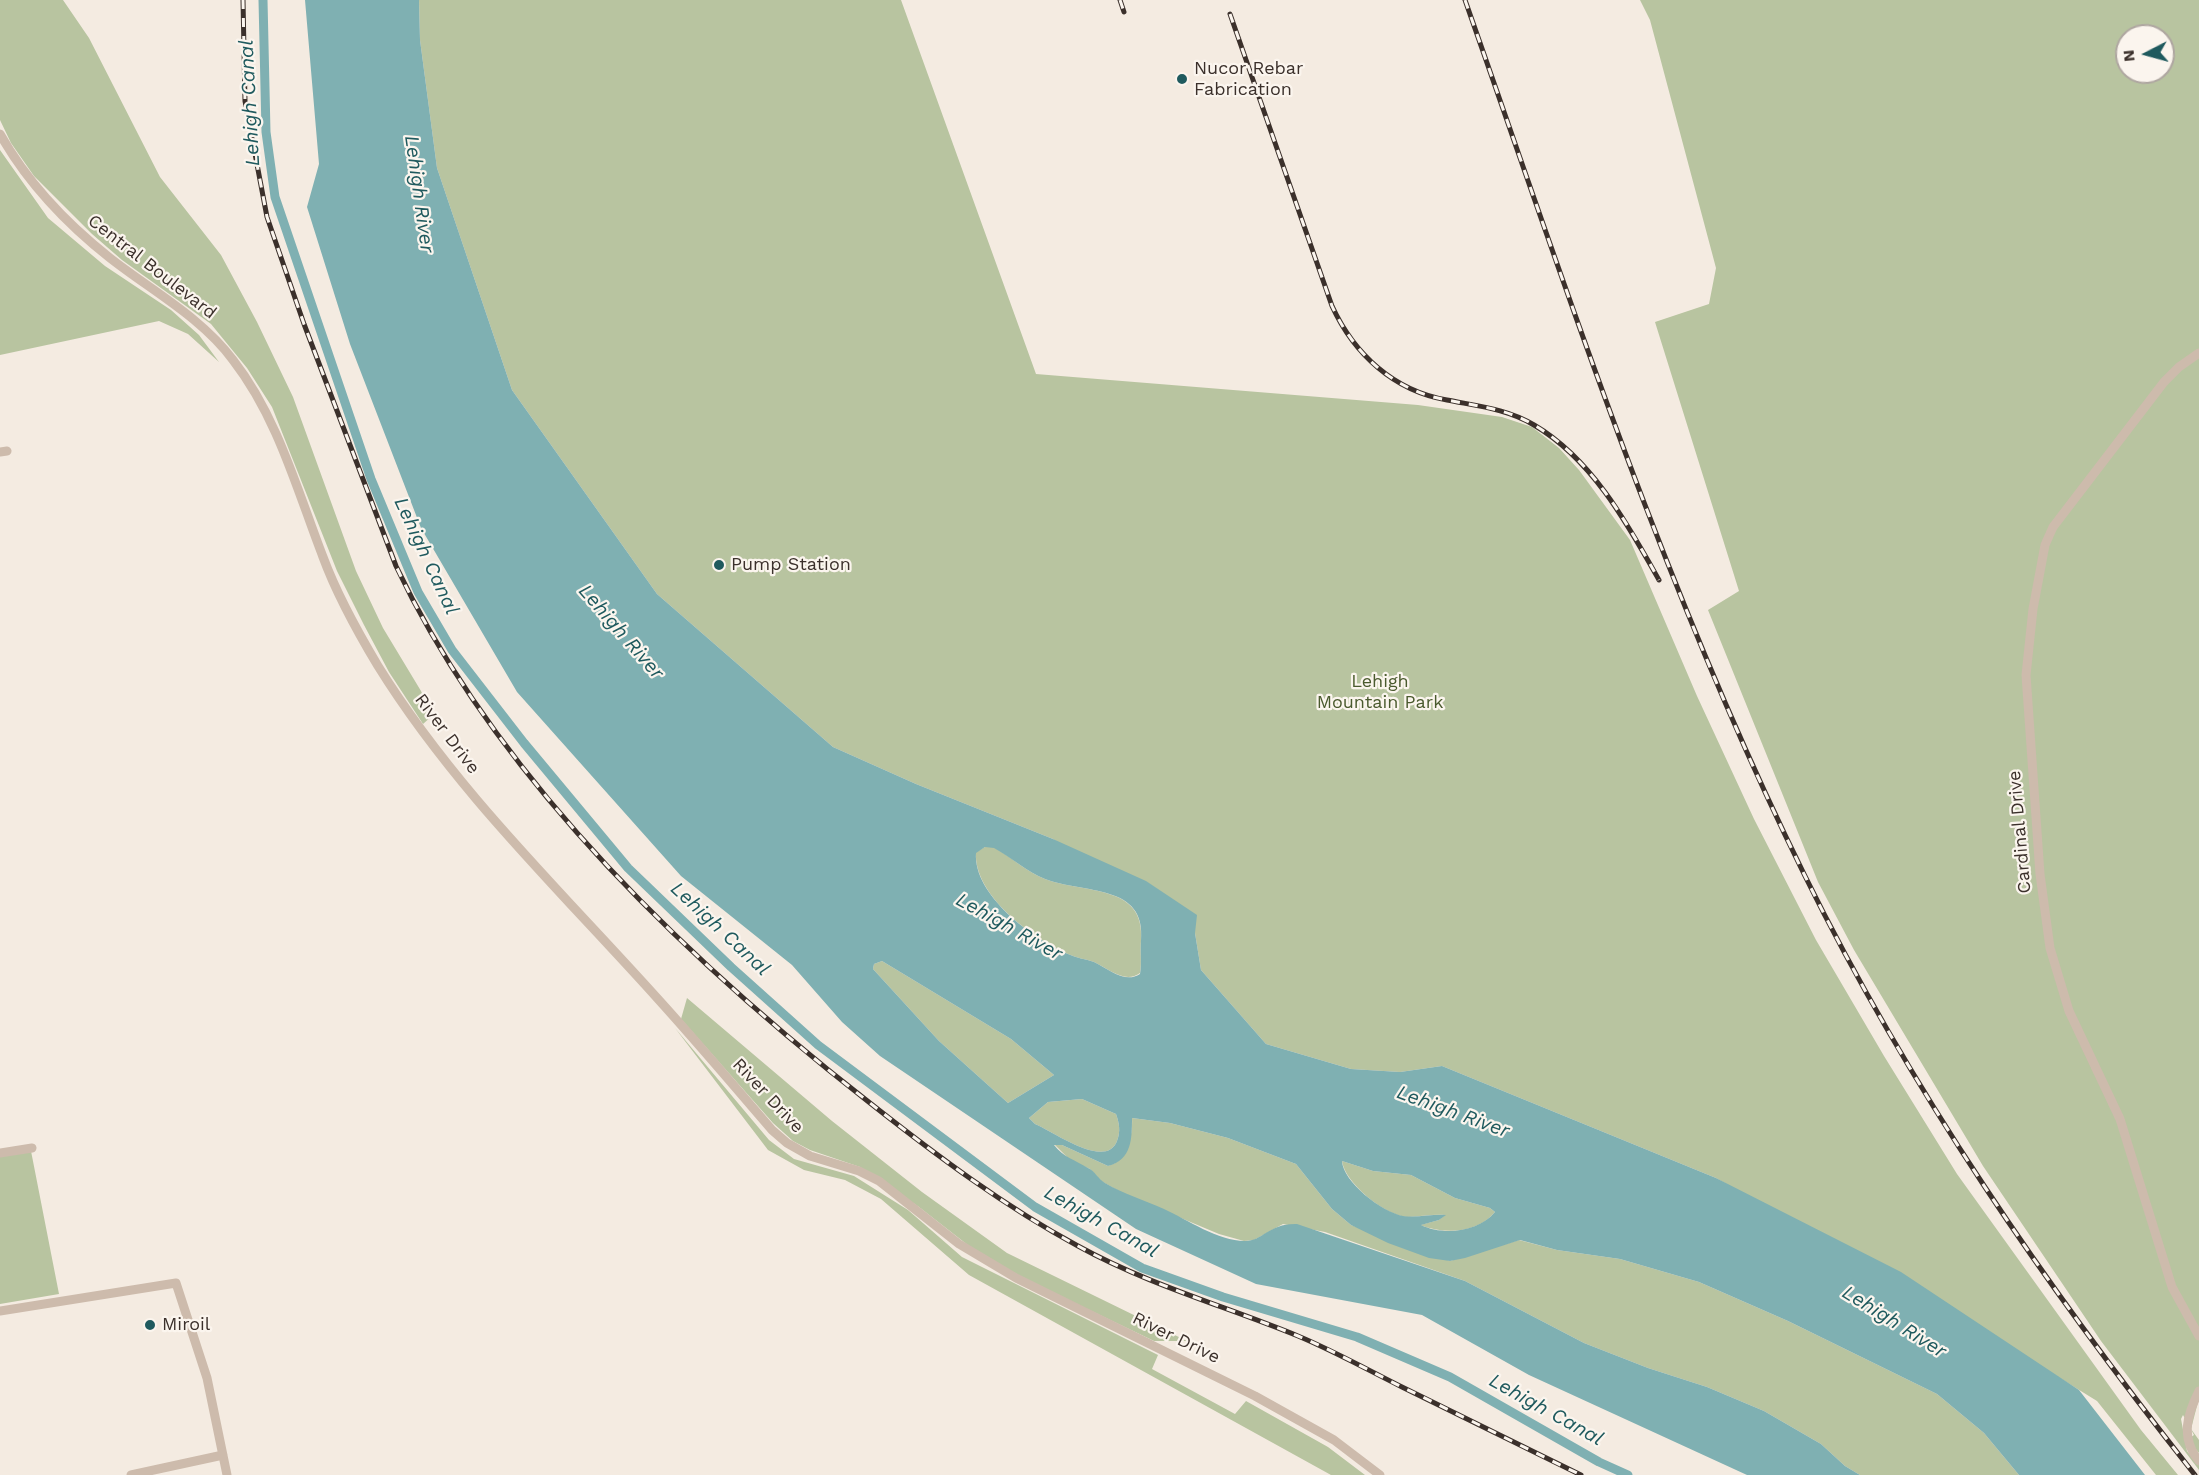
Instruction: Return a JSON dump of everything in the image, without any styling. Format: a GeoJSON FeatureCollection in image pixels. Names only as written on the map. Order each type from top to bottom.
{"type":"FeatureCollection","features":[{"type":"Feature","properties":{"kind":"street","name":"Central Boulevard"},"geometry":{"type":"LineString","coordinates":[[0,134],[27,176],[65,219],[110,258],[202,326],[232,358],[265,407],[340,599]]}},
{"type":"Feature","properties":{"kind":"street","name":"Cardinal Drive"},"geometry":{"type":"LineString","coordinates":[[2199,353],[2179,367],[2164,382],[2053,527],[2045,545],[2033,609],[2026,675],[2043,906],[2057,978],[2069,1011],[2120,1119],[2172,1287],[2199,1336]]}},
{"type":"Feature","properties":{"kind":"street","name":"River Drive"},"geometry":{"type":"LineString","coordinates":[[340,599],[378,666],[451,769],[514,843],[658,999],[779,1137],[810,1156],[869,1175],[889,1188],[959,1244],[1016,1278],[1255,1396],[1334,1440],[1380,1475]]}},
{"type":"Feature","properties":{"kind":"street"},"geometry":{"type":"LineString","coordinates":[[0,1153],[32,1148]]}},
{"type":"Feature","properties":{"kind":"street"},"geometry":{"type":"LineString","coordinates":[[0,1311],[176,1283],[207,1378],[227,1475]]}},
{"type":"Feature","properties":{"kind":"street"},"geometry":{"type":"LineString","coordinates":[[2199,1391],[2190,1410],[2187,1429],[2189,1447],[2199,1461]]}},
{"type":"Feature","properties":{"kind":"street"},"geometry":{"type":"LineString","coordinates":[[131,1475],[223,1455]]}},
{"type":"Feature","properties":{"kind":"green space"},"geometry":{"type":"Polygon","coordinates":[[[0,0],[63,0],[89,38],[160,177],[221,255],[257,322],[293,397],[356,571],[383,628],[421,691],[432,716],[423,724],[389,672],[337,571],[272,407],[247,368],[211,324],[122,260],[92,234],[34,176],[11,143],[0,120],[0,0]]]}},
{"type":"Feature","properties":{"kind":"green space","name":"Lehigh Mountain Park"},"geometry":{"type":"Polygon","coordinates":[[[419,0],[901,0],[1036,374],[1418,405],[1502,417],[1532,427],[1559,448],[1579,470],[1630,540],[1697,696],[1754,819],[1816,940],[1884,1056],[1957,1174],[2141,1430],[2178,1475],[2156,1475],[2097,1401],[2029,1359],[1716,1178],[1442,1066],[1400,1072],[1351,1069],[1266,1044],[1201,970],[1195,933],[1053,839],[916,784],[833,747],[657,594],[512,390],[437,168],[420,40],[419,0]]]}},
{"type":"Feature","properties":{"kind":"green space"},"geometry":{"type":"Polygon","coordinates":[[[1640,0],[2199,0],[2199,1398],[2191,1429],[2199,1440],[2199,1453],[2192,1445],[2191,1437],[2194,1435],[2183,1415],[2181,1419],[2187,1451],[2199,1465],[2199,1470],[2101,1341],[1983,1166],[1854,950],[1818,882],[1708,610],[1739,591],[1655,322],[1709,304],[1716,268],[1650,20],[1640,0]]]}},
{"type":"Feature","properties":{"kind":"green space"},"geometry":{"type":"Polygon","coordinates":[[[0,150],[48,218],[105,266],[171,310],[199,335],[219,362],[188,334],[159,321],[0,355],[0,150]]]}},
{"type":"Feature","properties":{"kind":"green space"},"geometry":{"type":"Polygon","coordinates":[[[985,847],[994,847],[1045,879],[1109,894],[1123,900],[1133,909],[1140,922],[1140,973],[1129,977],[1123,976],[1094,962],[1071,955],[1038,938],[1008,914],[984,884],[978,868],[976,852],[985,847]]]}},
{"type":"Feature","properties":{"kind":"green space"},"geometry":{"type":"Polygon","coordinates":[[[882,961],[1011,1039],[1054,1075],[1008,1103],[939,1041],[873,969],[874,964],[882,961]]]}},
{"type":"Feature","properties":{"kind":"green space"},"geometry":{"type":"Polygon","coordinates":[[[687,998],[832,1121],[922,1192],[1007,1253],[1187,1341],[1154,1341],[1033,1283],[978,1253],[919,1207],[860,1167],[810,1150],[793,1141],[773,1123],[681,1019],[687,998]]]}},
{"type":"Feature","properties":{"kind":"green space"},"geometry":{"type":"Polygon","coordinates":[[[675,1028],[769,1140],[794,1159],[854,1176],[908,1210],[962,1257],[1158,1355],[1152,1369],[1235,1414],[1246,1401],[1328,1447],[1365,1475],[1331,1475],[969,1275],[881,1199],[845,1180],[804,1170],[768,1150],[675,1028]]]}},
{"type":"Feature","properties":{"kind":"green space"},"geometry":{"type":"Polygon","coordinates":[[[1082,1099],[1116,1114],[1119,1134],[1111,1149],[1102,1152],[1079,1146],[1035,1124],[1029,1118],[1048,1102],[1082,1099]]]}},
{"type":"Feature","properties":{"kind":"green space"},"geometry":{"type":"Polygon","coordinates":[[[1132,1118],[1170,1123],[1228,1138],[1296,1164],[1332,1209],[1351,1225],[1450,1261],[1519,1240],[1557,1250],[1620,1259],[1699,1282],[1788,1321],[1937,1394],[1984,1433],[2019,1475],[1860,1475],[1845,1466],[1821,1444],[1764,1411],[1707,1387],[1648,1368],[1584,1343],[1465,1281],[1325,1232],[1283,1224],[1254,1240],[1244,1241],[1219,1234],[1126,1195],[1101,1181],[1090,1169],[1070,1160],[1054,1144],[1062,1145],[1108,1166],[1120,1159],[1128,1147],[1132,1118]]]}},
{"type":"Feature","properties":{"kind":"green space"},"geometry":{"type":"Polygon","coordinates":[[[31,1151],[59,1294],[0,1304],[0,1156],[31,1151]]]}},
{"type":"Feature","properties":{"kind":"green space"},"geometry":{"type":"Polygon","coordinates":[[[1342,1161],[1373,1171],[1411,1175],[1455,1198],[1490,1208],[1495,1212],[1480,1224],[1460,1230],[1440,1230],[1420,1225],[1439,1220],[1445,1215],[1407,1217],[1388,1210],[1358,1188],[1350,1179],[1342,1161]]]}},
{"type":"Feature","properties":{"kind":"water","name":"Lehigh River"},"geometry":{"type":"Polygon","coordinates":[[[305,0],[419,0],[420,40],[437,168],[512,390],[657,594],[833,747],[916,784],[1053,839],[1146,881],[1197,915],[1195,933],[1201,970],[1266,1044],[1351,1069],[1400,1072],[1442,1066],[1716,1178],[1901,1272],[2079,1390],[2145,1475],[2019,1475],[1984,1433],[1937,1394],[1788,1321],[1699,1282],[1620,1259],[1557,1250],[1520,1240],[1450,1261],[1429,1258],[1388,1243],[1351,1225],[1332,1209],[1296,1164],[1228,1138],[1170,1123],[1132,1118],[1131,1140],[1126,1153],[1122,1159],[1108,1166],[1062,1145],[1054,1145],[1112,1187],[1224,1238],[1251,1240],[1280,1226],[1297,1224],[1465,1281],[1584,1343],[1648,1368],[1707,1387],[1764,1411],[1821,1444],[1845,1466],[1860,1475],[1747,1475],[1529,1375],[1422,1315],[1256,1284],[1136,1229],[880,1056],[842,1022],[792,965],[681,876],[517,692],[421,528],[350,344],[307,207],[319,164],[305,0]],[[985,847],[976,853],[978,869],[984,884],[1008,914],[1023,927],[1054,947],[1094,962],[1117,974],[1134,977],[1140,974],[1140,922],[1134,909],[1123,900],[1110,894],[1045,879],[994,848],[985,847]],[[882,961],[874,964],[873,969],[939,1041],[1008,1103],[1054,1075],[1011,1039],[882,961]],[[1082,1099],[1048,1102],[1029,1118],[1035,1124],[1066,1141],[1091,1150],[1102,1152],[1111,1149],[1117,1141],[1119,1127],[1116,1114],[1082,1099]],[[1342,1161],[1344,1169],[1356,1187],[1385,1209],[1403,1216],[1446,1215],[1439,1220],[1421,1225],[1430,1228],[1450,1231],[1470,1228],[1488,1219],[1495,1212],[1490,1208],[1455,1198],[1411,1175],[1373,1171],[1342,1161]]]}},
{"type":"Feature","properties":{"kind":"waterway","name":"Lehigh Canal"},"geometry":{"type":"LineString","coordinates":[[263,0],[266,132],[275,197],[371,479],[418,592],[452,650],[524,743],[628,868],[731,967],[818,1045],[1035,1207],[1142,1268],[1223,1297],[1357,1337],[1450,1377],[1599,1462],[1628,1475]]}},
{"type":"Feature","properties":{"kind":"railway"},"geometry":{"type":"LineString","coordinates":[[243,0],[245,101],[267,217],[304,324],[396,566],[437,644],[486,719],[541,791],[602,860],[666,926],[733,989],[801,1048],[920,1142],[971,1179],[1051,1231],[1132,1272],[1338,1354],[1581,1475]]}},
{"type":"Feature","properties":{"kind":"railway"},"geometry":{"type":"LineString","coordinates":[[1120,0],[1124,12]]}},
{"type":"Feature","properties":{"kind":"railway"},"geometry":{"type":"LineString","coordinates":[[1465,0],[1582,333],[1664,553],[1755,770],[1805,876],[1890,1034],[1984,1186],[2087,1333],[2195,1475]]}},
{"type":"Feature","properties":{"kind":"railway"},"geometry":{"type":"LineString","coordinates":[[1230,14],[1332,306],[1352,340],[1378,368],[1410,388],[1447,400],[1514,415],[1555,439],[1591,474],[1606,494],[1659,580]]}},
{"type":"Feature","properties":{"kind":"place","name":"Nucor Rebar Fabrication"},"geometry":{"type":"Point","coordinates":[1182,79]}},
{"type":"Feature","properties":{"kind":"place","name":"Pump Station"},"geometry":{"type":"Point","coordinates":[719,565]}},
{"type":"Feature","properties":{"kind":"place","name":"Miroil"},"geometry":{"type":"Point","coordinates":[150,1325]}}]}
